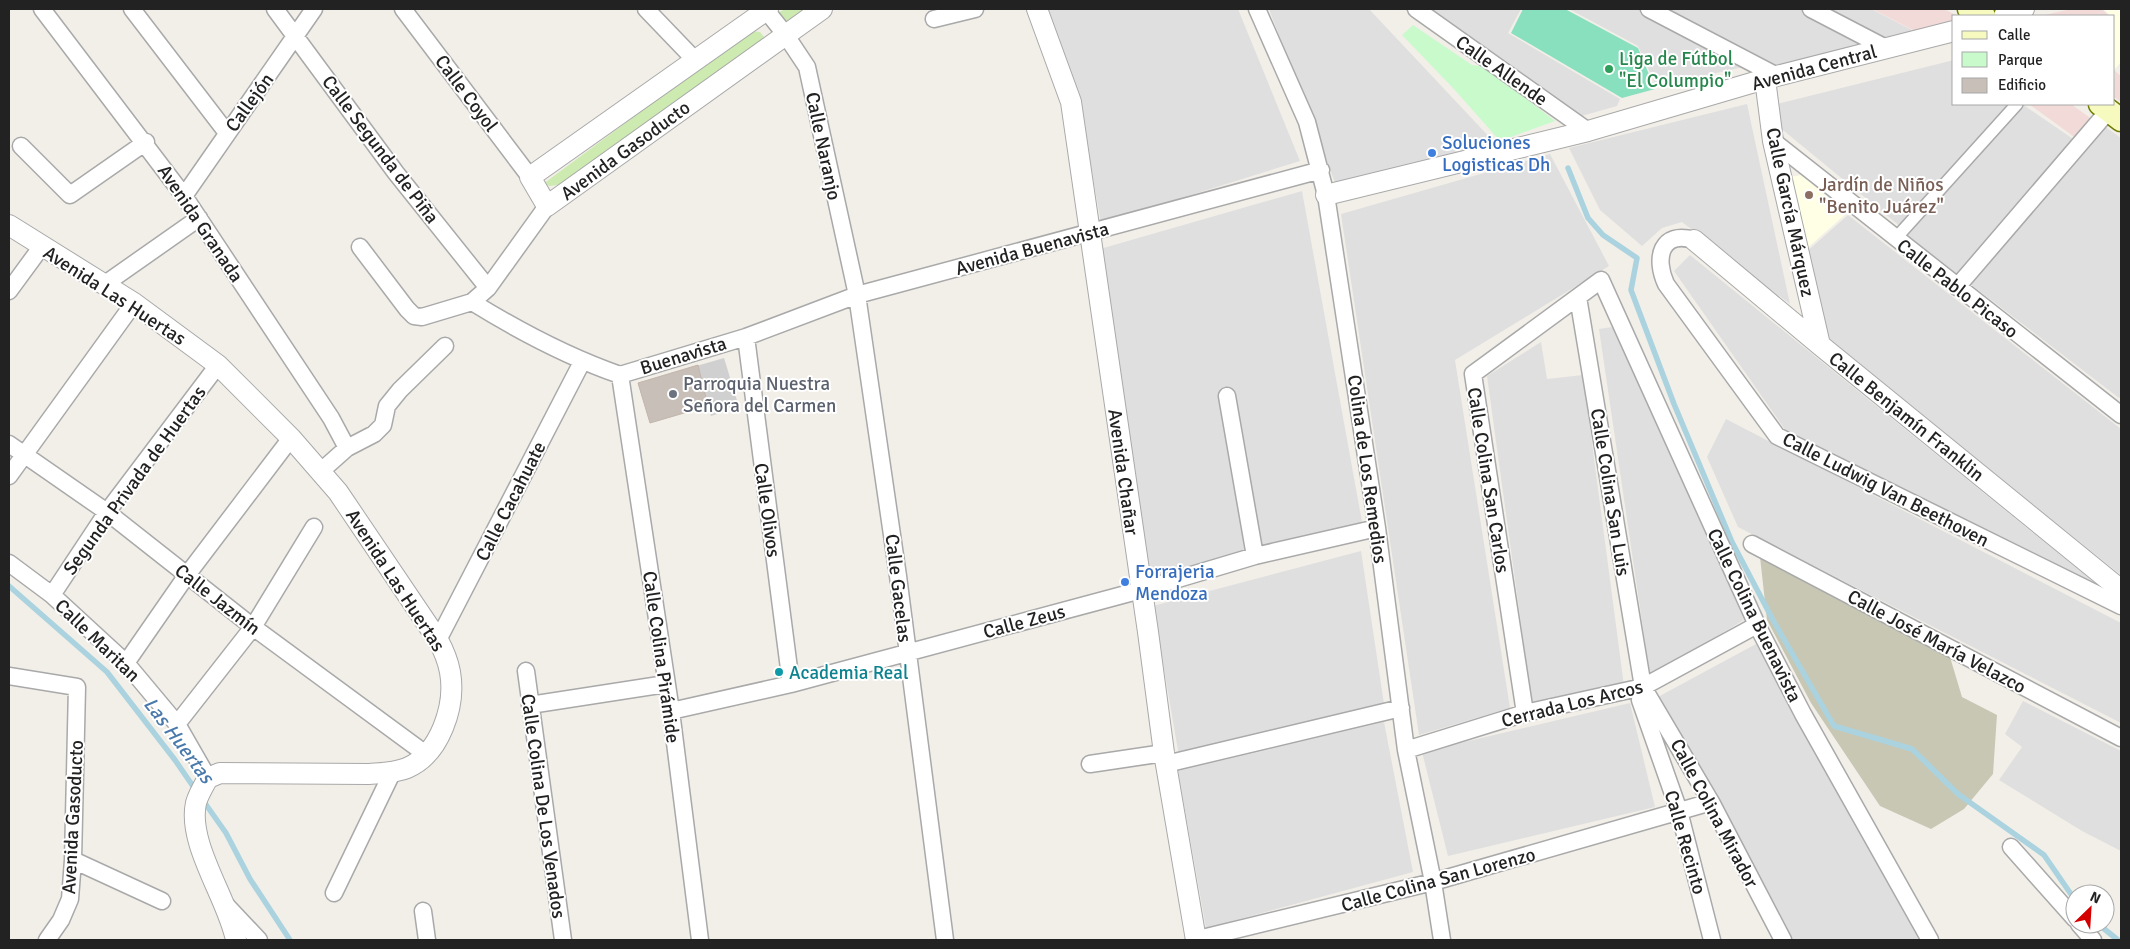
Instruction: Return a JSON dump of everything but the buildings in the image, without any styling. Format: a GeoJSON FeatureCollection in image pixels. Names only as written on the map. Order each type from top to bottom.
{"type":"FeatureCollection","features":[{"type":"Feature","properties":{"kind":"main road"},"geometry":{"type":"LineString","coordinates":[[1969,9],[1982,15]]}},
{"type":"Feature","properties":{"kind":"street","name":"Avenida Granada"},"geometry":{"type":"LineString","coordinates":[[42,9],[146,142],[184,196],[331,418],[347,448]]}},
{"type":"Feature","properties":{"kind":"street"},"geometry":{"type":"LineString","coordinates":[[132,9],[227,133]]}},
{"type":"Feature","properties":{"kind":"street","name":"Calle Segunda de Piña"},"geometry":{"type":"LineString","coordinates":[[275,9],[396,173],[488,288]]}},
{"type":"Feature","properties":{"kind":"street","name":"Callejón"},"geometry":{"type":"LineString","coordinates":[[184,196],[314,9]]}},
{"type":"Feature","properties":{"kind":"street","name":"Calle Coyol"},"geometry":{"type":"LineString","coordinates":[[403,9],[530,176]]}},
{"type":"Feature","properties":{"kind":"street"},"geometry":{"type":"LineString","coordinates":[[646,9],[695,60]]}},
{"type":"Feature","properties":{"kind":"street","name":"Avenida Gasoducto"},"geometry":{"type":"LineString","coordinates":[[767,9],[530,176],[547,206],[822,9]]}},
{"type":"Feature","properties":{"kind":"street","name":"Calle Naranjo"},"geometry":{"type":"LineString","coordinates":[[767,9],[807,67],[857,295]]}},
{"type":"Feature","properties":{"kind":"street"},"geometry":{"type":"LineString","coordinates":[[934,19],[975,9]]}},
{"type":"Feature","properties":{"kind":"street","name":"Avenida Chañar"},"geometry":{"type":"LineString","coordinates":[[1037,9],[1071,102],[1165,759],[1195,940]]}},
{"type":"Feature","properties":{"kind":"street","name":"Colina de Los Remedios"},"geometry":{"type":"LineString","coordinates":[[1257,9],[1307,122],[1326,195],[1377,528],[1406,750],[1433,882],[1442,940]]}},
{"type":"Feature","properties":{"kind":"street","name":"Calle Allende"},"geometry":{"type":"LineString","coordinates":[[1416,9],[1588,131]]}},
{"type":"Feature","properties":{"kind":"street"},"geometry":{"type":"LineString","coordinates":[[1649,9],[1771,77]]}},
{"type":"Feature","properties":{"kind":"street"},"geometry":{"type":"LineString","coordinates":[[1812,9],[1886,48]]}},
{"type":"Feature","properties":{"kind":"street"},"geometry":{"type":"LineString","coordinates":[[2007,15],[2024,9]]}},
{"type":"Feature","properties":{"kind":"street","name":"Avenida Central"},"geometry":{"type":"LineString","coordinates":[[1326,195],[1588,131],[1771,77],[1952,32]]}},
{"type":"Feature","properties":{"kind":"street","name":"Calle García Márquez"},"geometry":{"type":"LineString","coordinates":[[1771,77],[1773,140],[1820,346]]}},
{"type":"Feature","properties":{"kind":"street"},"geometry":{"type":"LineString","coordinates":[[1896,238],[2016,105]]}},
{"type":"Feature","properties":{"kind":"street"},"geometry":{"type":"LineString","coordinates":[[1957,287],[2110,111]]}},
{"type":"Feature","properties":{"kind":"street","name":"Calle Pablo Picaso"},"geometry":{"type":"LineString","coordinates":[[1773,140],[1957,287],[2119,410]]}},
{"type":"Feature","properties":{"kind":"street"},"geometry":{"type":"LineString","coordinates":[[21,146],[70,196],[146,142]]}},
{"type":"Feature","properties":{"kind":"street","name":"Avenida Buenavista"},"geometry":{"type":"LineString","coordinates":[[746,337],[857,295],[1321,170]]}},
{"type":"Feature","properties":{"kind":"street"},"geometry":{"type":"LineString","coordinates":[[360,247],[414,316],[422,317],[472,302],[488,288],[547,206]]}},
{"type":"Feature","properties":{"kind":"street"},"geometry":{"type":"LineString","coordinates":[[104,284],[199,218]]}},
{"type":"Feature","properties":{"kind":"street","name":"Avenida Las Huertas"},"geometry":{"type":"LineString","coordinates":[[9,225],[134,303],[218,365],[291,438],[338,492],[438,640],[447,659],[451,675],[450,696],[441,731],[427,755],[407,768],[392,773],[220,773],[206,781]]}},
{"type":"Feature","properties":{"kind":"street","name":"Calle Ludwig Van Beethoven"},"geometry":{"type":"LineString","coordinates":[[1694,240],[1685,237],[1674,238],[1665,246],[1659,259],[1660,271],[1666,284],[1778,436],[2121,606]]}},
{"type":"Feature","properties":{"kind":"street","name":"Calle Benjamín Franklin"},"geometry":{"type":"LineString","coordinates":[[1694,240],[1820,346],[2121,590]]}},
{"type":"Feature","properties":{"kind":"street"},"geometry":{"type":"LineString","coordinates":[[9,290],[42,246]]}},
{"type":"Feature","properties":{"kind":"street","name":"Calle Colina San Carlos"},"geometry":{"type":"LineString","coordinates":[[1525,713],[1473,374],[1601,280]]}},
{"type":"Feature","properties":{"kind":"street","name":"Calle Colina Buenavista"},"geometry":{"type":"LineString","coordinates":[[1601,280],[1757,625],[1803,714],[1930,940]]}},
{"type":"Feature","properties":{"kind":"street","name":"Calle Gacelas"},"geometry":{"type":"LineString","coordinates":[[857,295],[898,576],[945,940]]}},
{"type":"Feature","properties":{"kind":"street","name":"Calle Colina San Luis"},"geometry":{"type":"LineString","coordinates":[[1578,297],[1643,687]]}},
{"type":"Feature","properties":{"kind":"street"},"geometry":{"type":"LineString","coordinates":[[472,302],[500,320],[582,362],[620,374]]}},
{"type":"Feature","properties":{"kind":"street"},"geometry":{"type":"LineString","coordinates":[[9,476],[134,303]]}},
{"type":"Feature","properties":{"kind":"street","name":"Buenavista"},"geometry":{"type":"LineString","coordinates":[[620,374],[746,337]]}},
{"type":"Feature","properties":{"kind":"street","name":"Calle Olivos"},"geometry":{"type":"LineString","coordinates":[[746,337],[791,684]]}},
{"type":"Feature","properties":{"kind":"street"},"geometry":{"type":"LineString","coordinates":[[320,472],[347,448],[374,434],[383,425],[388,406],[400,390],[445,346]]}},
{"type":"Feature","properties":{"kind":"street","name":"Calle Cacahuate"},"geometry":{"type":"LineString","coordinates":[[438,640],[582,362]]}},
{"type":"Feature","properties":{"kind":"street","name":"Segunda Privada de Huertas"},"geometry":{"type":"LineString","coordinates":[[52,595],[107,512],[218,365]]}},
{"type":"Feature","properties":{"kind":"street","name":"Calle Colina Pirámide"},"geometry":{"type":"LineString","coordinates":[[620,374],[671,711],[700,940]]}},
{"type":"Feature","properties":{"kind":"street"},"geometry":{"type":"LineString","coordinates":[[1227,396],[1255,556]]}},
{"type":"Feature","properties":{"kind":"street"},"geometry":{"type":"LineString","coordinates":[[126,663],[186,575],[291,438]]}},
{"type":"Feature","properties":{"kind":"street","name":"Calle Jazmín"},"geometry":{"type":"LineString","coordinates":[[9,444],[107,512],[253,627],[427,755]]}},
{"type":"Feature","properties":{"kind":"street"},"geometry":{"type":"LineString","coordinates":[[177,724],[253,627],[314,527]]}},
{"type":"Feature","properties":{"kind":"street","name":"Calle Zeus"},"geometry":{"type":"LineString","coordinates":[[671,711],[791,684],[1141,590],[1255,556],[1377,528]]}},
{"type":"Feature","properties":{"kind":"street","name":"Calle José María Velazco"},"geometry":{"type":"LineString","coordinates":[[1752,544],[2121,738]]}},
{"type":"Feature","properties":{"kind":"street","name":"Calle Maritan"},"geometry":{"type":"LineString","coordinates":[[9,563],[52,595],[126,663],[177,724],[206,781]]}},
{"type":"Feature","properties":{"kind":"street","name":"Cerrada Los Arcos"},"geometry":{"type":"LineString","coordinates":[[1406,750],[1525,713],[1643,687],[1757,625]]}},
{"type":"Feature","properties":{"kind":"street","name":"Calle Colina De Los Venados"},"geometry":{"type":"LineString","coordinates":[[526,671],[563,940]]}},
{"type":"Feature","properties":{"kind":"street","name":"Avenida Gasoducto"},"geometry":{"type":"LineString","coordinates":[[9,676],[77,687],[73,860],[70,899],[61,920],[47,940]]}},
{"type":"Feature","properties":{"kind":"street"},"geometry":{"type":"LineString","coordinates":[[530,705],[666,684]]}},
{"type":"Feature","properties":{"kind":"street","name":"Calle Colina Mirador"},"geometry":{"type":"LineString","coordinates":[[1643,687],[1711,802],[1782,940]]}},
{"type":"Feature","properties":{"kind":"street","name":"Calle Recinto"},"geometry":{"type":"LineString","coordinates":[[1643,687],[1640,700],[1679,812],[1712,940]]}},
{"type":"Feature","properties":{"kind":"street"},"geometry":{"type":"LineString","coordinates":[[1090,764],[1165,759],[1402,708]]}},
{"type":"Feature","properties":{"kind":"street"},"geometry":{"type":"LineString","coordinates":[[334,894],[392,773]]}},
{"type":"Feature","properties":{"kind":"street"},"geometry":{"type":"LineString","coordinates":[[206,781],[196,803],[196,828],[201,848],[236,940]]}},
{"type":"Feature","properties":{"kind":"street","name":"Calle Colina San Lorenzo"},"geometry":{"type":"LineString","coordinates":[[1195,940],[1433,882],[1711,802]]}},
{"type":"Feature","properties":{"kind":"street"},"geometry":{"type":"LineString","coordinates":[[2011,846],[2065,908]]}},
{"type":"Feature","properties":{"kind":"street"},"geometry":{"type":"LineString","coordinates":[[73,860],[162,901]]}},
{"type":"Feature","properties":{"kind":"street"},"geometry":{"type":"LineString","coordinates":[[223,902],[258,940]]}},
{"type":"Feature","properties":{"kind":"street"},"geometry":{"type":"LineString","coordinates":[[423,911],[427,940]]}},
{"type":"Feature","properties":{"kind":"shaded area"},"geometry":{"type":"Polygon","coordinates":[[[1046,9],[1238,9],[1300,161],[1101,223],[1080,106],[1046,9]]]}},
{"type":"Feature","properties":{"kind":"shaded area"},"geometry":{"type":"Polygon","coordinates":[[[1269,9],[1369,9],[1494,142],[1337,188],[1269,9]]]}},
{"type":"Feature","properties":{"kind":"shaded area"},"geometry":{"type":"Polygon","coordinates":[[[1424,9],[1521,9],[1508,33],[1620,99],[1617,106],[1578,117],[1424,9]]]}},
{"type":"Feature","properties":{"kind":"shaded area"},"geometry":{"type":"Polygon","coordinates":[[[1569,9],[1641,9],[1744,67],[1656,86],[1638,46],[1569,9]]]}},
{"type":"Feature","properties":{"kind":"shaded area"},"geometry":{"type":"Polygon","coordinates":[[[1654,9],[1800,9],[1868,44],[1769,67],[1654,9]]]}},
{"type":"Feature","properties":{"kind":"shaded area"},"geometry":{"type":"Polygon","coordinates":[[[1816,9],[1871,9],[1916,32],[1881,43],[1816,9]]]}},
{"type":"Feature","properties":{"kind":"shaded area"},"geometry":{"type":"Polygon","coordinates":[[[1872,9],[1944,9],[1956,15],[1952,15],[1952,23],[1917,32],[1872,9]]]}},
{"type":"Feature","properties":{"kind":"shaded area"},"geometry":{"type":"Polygon","coordinates":[[[2071,9],[2102,9],[2108,15],[2044,15],[2071,9]]]}},
{"type":"Feature","properties":{"kind":"shaded area"},"geometry":{"type":"Polygon","coordinates":[[[2103,9],[2121,9],[2121,62],[2115,69],[2115,15],[2110,15],[2103,9]]]}},
{"type":"Feature","properties":{"kind":"shaded area"},"geometry":{"type":"Polygon","coordinates":[[[1952,60],[1952,105],[2012,105],[1901,227],[1778,126],[1777,104],[1952,60]]]}},
{"type":"Feature","properties":{"kind":"shaded area"},"geometry":{"type":"Polygon","coordinates":[[[2115,71],[2121,76],[2121,102],[2115,98],[2115,71]]]}},
{"type":"Feature","properties":{"kind":"shaded area"},"geometry":{"type":"Polygon","coordinates":[[[1747,104],[1790,304],[1682,222],[1662,228],[1642,246],[1600,210],[1569,148],[1747,104]]]}},
{"type":"Feature","properties":{"kind":"shaded area"},"geometry":{"type":"Polygon","coordinates":[[[2021,105],[2076,141],[1958,277],[1904,234],[2021,105]]]}},
{"type":"Feature","properties":{"kind":"shaded area"},"geometry":{"type":"Polygon","coordinates":[[[2030,105],[2072,105],[2093,120],[2077,139],[2030,105]]]}},
{"type":"Feature","properties":{"kind":"shaded area"},"geometry":{"type":"Polygon","coordinates":[[[2104,126],[2121,138],[2121,396],[2119,398],[1969,283],[2104,126]]]}},
{"type":"Feature","properties":{"kind":"shaded area"},"geometry":{"type":"Polygon","coordinates":[[[1550,154],[1609,266],[1455,360],[1510,708],[1419,735],[1341,214],[1550,154]]]}},
{"type":"Feature","properties":{"kind":"shaded area","name":"Jardín de Niños \"Benito Juárez\""},"geometry":{"type":"Polygon","coordinates":[[[1801,175],[1847,213],[1804,251],[1790,177],[1801,175]]]}},
{"type":"Feature","properties":{"kind":"shaded area"},"geometry":{"type":"Polygon","coordinates":[[[1302,191],[1362,522],[1262,548],[1231,389],[1220,391],[1249,553],[1148,579],[1100,249],[1302,191]]]}},
{"type":"Feature","properties":{"kind":"shaded area"},"geometry":{"type":"Polygon","coordinates":[[[1848,215],[2121,429],[2121,575],[1822,336],[1805,253],[1848,215]]]}},
{"type":"Feature","properties":{"kind":"shaded area"},"geometry":{"type":"Polygon","coordinates":[[[1690,255],[2101,588],[1791,438],[1674,271],[1690,255]]]}},
{"type":"Feature","properties":{"kind":"shaded area"},"geometry":{"type":"Polygon","coordinates":[[[1619,326],[1744,620],[1650,676],[1599,329],[1619,326]]]}},
{"type":"Feature","properties":{"kind":"shaded area"},"geometry":{"type":"Polygon","coordinates":[[[1541,342],[1547,379],[1583,375],[1624,686],[1532,703],[1487,376],[1541,342]]]}},
{"type":"Feature","properties":{"kind":"shaded area","name":"Parroquia Nuestra Señora del Carmen"},"geometry":{"type":"Polygon","coordinates":[[[724,358],[739,407],[711,416],[708,406],[650,423],[638,383],[724,358]]]}},
{"type":"Feature","properties":{"kind":"shaded area"},"geometry":{"type":"Polygon","coordinates":[[[1726,419],[2121,623],[2121,723],[1738,527],[1707,457],[1726,419]]]}},
{"type":"Feature","properties":{"kind":"shaded area"},"geometry":{"type":"Polygon","coordinates":[[[1361,551],[1384,704],[1179,756],[1153,606],[1361,551]]]}},
{"type":"Feature","properties":{"kind":"shaded area"},"geometry":{"type":"Polygon","coordinates":[[[1760,557],[1950,657],[1962,697],[1997,715],[1993,774],[1964,809],[1931,829],[1880,806],[1811,703],[1767,620],[1760,557]]]}},
{"type":"Feature","properties":{"kind":"shaded area"},"geometry":{"type":"Polygon","coordinates":[[[1756,644],[1919,940],[1790,940],[1656,698],[1756,644]]]}},
{"type":"Feature","properties":{"kind":"shaded area"},"geometry":{"type":"Polygon","coordinates":[[[2023,701],[2121,751],[2121,851],[2082,831],[1999,780],[2022,747],[2005,734],[2023,701]]]}},
{"type":"Feature","properties":{"kind":"shaded area"},"geometry":{"type":"Polygon","coordinates":[[[1630,703],[1655,807],[1448,856],[1422,752],[1630,703]]]}},
{"type":"Feature","properties":{"kind":"shaded area"},"geometry":{"type":"Polygon","coordinates":[[[1384,722],[1413,872],[1206,928],[1178,771],[1384,722]]]}},
{"type":"Feature","properties":{"kind":"green space"},"geometry":{"type":"Polygon","coordinates":[[[785,9],[813,9],[785,27],[776,14],[785,9]]]}},
{"type":"Feature","properties":{"kind":"green space","name":"Liga de Fútbol \"El Columpio\""},"geometry":{"type":"Polygon","coordinates":[[[1523,9],[1565,9],[1638,48],[1655,89],[1622,98],[1511,33],[1523,9]]]}},
{"type":"Feature","properties":{"kind":"green space"},"geometry":{"type":"Polygon","coordinates":[[[1413,25],[1472,65],[1485,67],[1555,121],[1500,141],[1402,35],[1413,25]]]}},
{"type":"Feature","properties":{"kind":"green space"},"geometry":{"type":"Polygon","coordinates":[[[750,31],[760,32],[764,37],[763,44],[565,184],[550,186],[543,184],[750,31]]]}},
{"type":"Feature","properties":{"kind":"waterway"},"geometry":{"type":"LineString","coordinates":[[1568,168],[1588,218],[1603,235],[1637,258],[1631,290],[1674,404],[1732,542],[1774,622],[1834,726],[1912,749],[1958,794],[2044,855],[2065,885]]}},
{"type":"Feature","properties":{"kind":"waterway","name":"Las Huertas"},"geometry":{"type":"LineString","coordinates":[[9,586],[107,672],[175,760],[197,792]]}},
{"type":"Feature","properties":{"kind":"waterway","name":"Las Huertas"},"geometry":{"type":"LineString","coordinates":[[202,799],[226,833],[250,879],[290,940]]}},
{"type":"Feature","properties":{"kind":"waterway"},"geometry":{"type":"LineString","coordinates":[[2110,934],[2118,940]]}},
{"type":"Feature","properties":{"kind":"place","name":"Liga de Fútbol \"El Columpio\""},"geometry":{"type":"Point","coordinates":[1609,69]}},
{"type":"Feature","properties":{"kind":"place","name":"Soluciones Logisticas Dh"},"geometry":{"type":"Point","coordinates":[1432,153]}},
{"type":"Feature","properties":{"kind":"place","name":"Jardín de Niños \"Benito Juárez\""},"geometry":{"type":"Point","coordinates":[1809,195]}},
{"type":"Feature","properties":{"kind":"place","name":"Parroquia Nuestra Señora del Carmen"},"geometry":{"type":"Point","coordinates":[673,394]}},
{"type":"Feature","properties":{"kind":"place","name":"Forrajeria Mendoza"},"geometry":{"type":"Point","coordinates":[1125,582]}},
{"type":"Feature","properties":{"kind":"place","name":"Academia Real"},"geometry":{"type":"Point","coordinates":[779,672]}}]}
